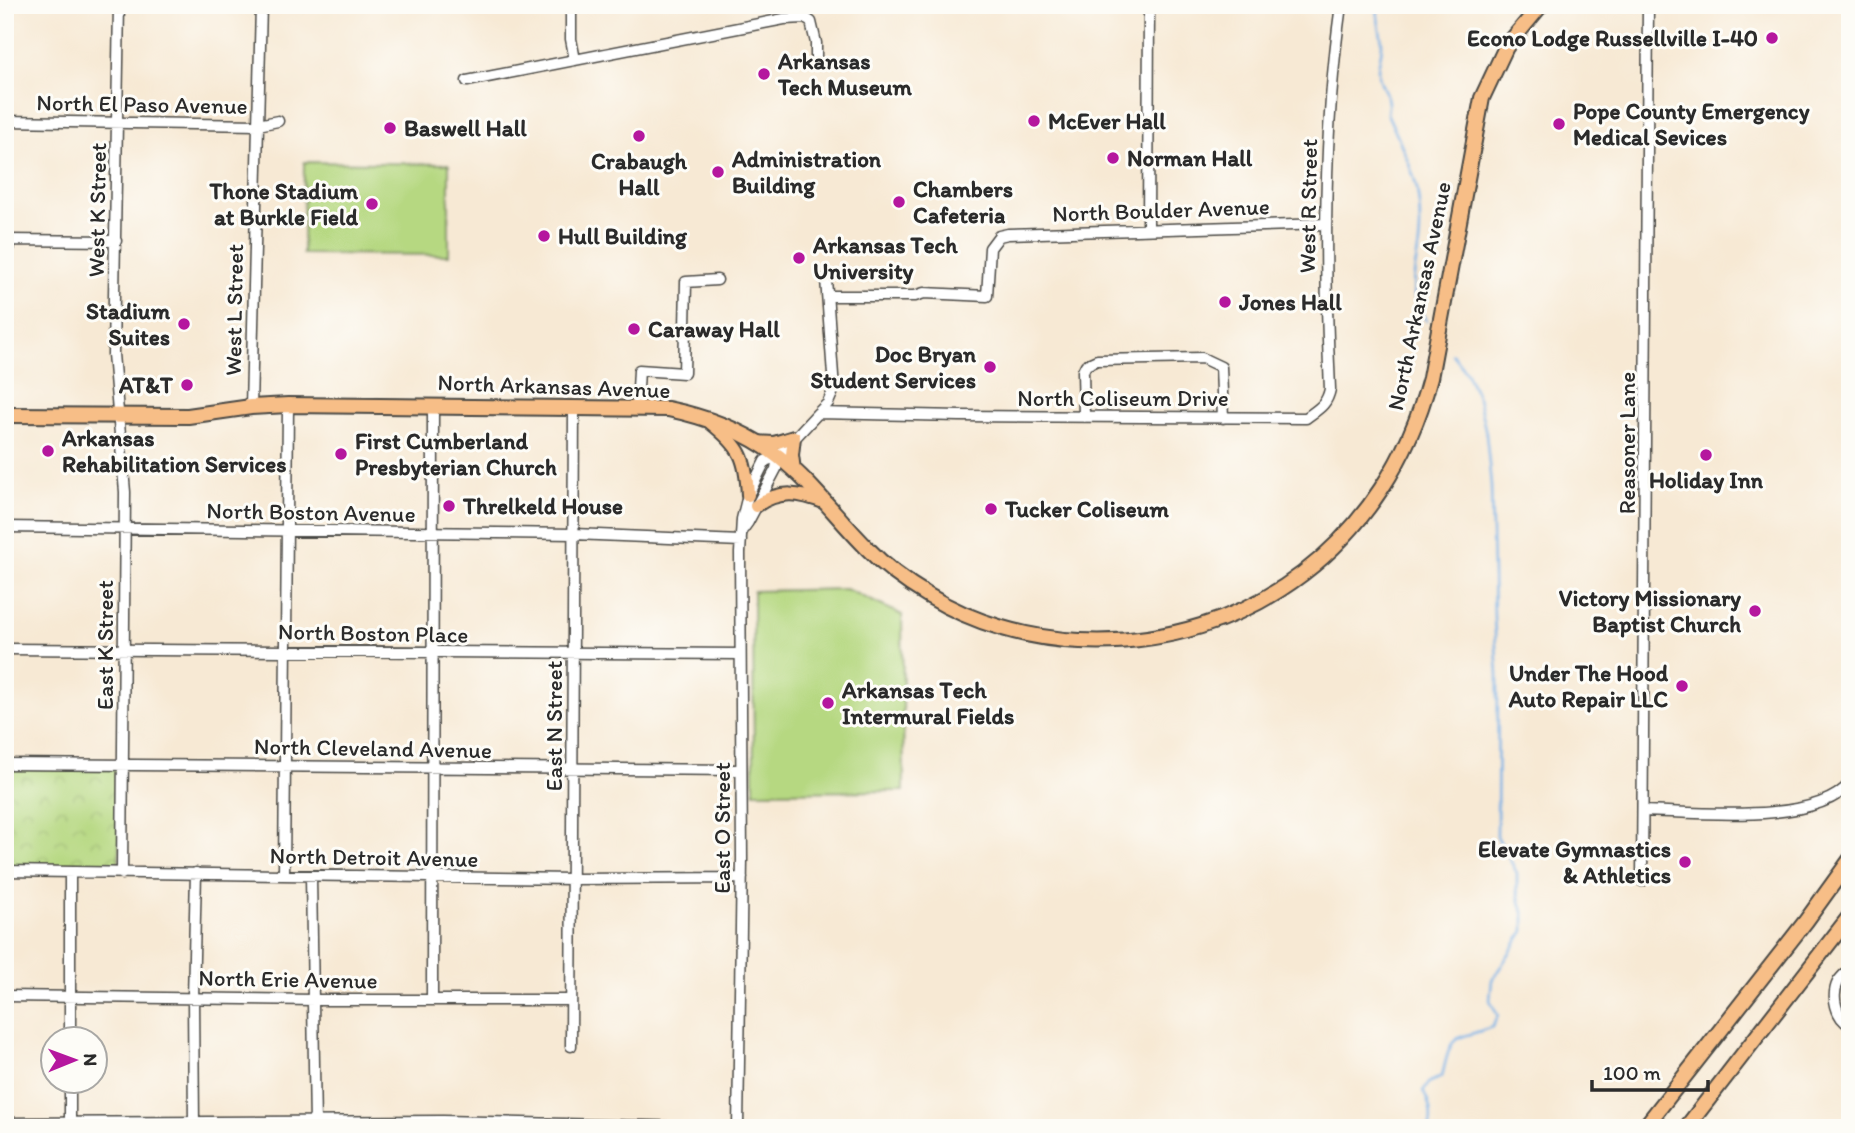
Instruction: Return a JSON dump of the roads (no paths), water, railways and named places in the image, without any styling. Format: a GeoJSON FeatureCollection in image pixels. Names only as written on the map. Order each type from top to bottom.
{"type":"FeatureCollection","features":[{"type":"Feature","properties":{"kind":"highway","name":"North Arkansas Avenue"},"geometry":{"type":"LineString","coordinates":[[5,415],[188,416],[288,405],[668,409],[705,419],[756,442],[778,456],[884,565],[930,597],[971,616],[1013,631],[1057,640],[1105,642],[1152,638],[1199,629],[1244,611],[1287,587],[1324,557],[1354,528],[1392,472],[1418,419],[1430,378],[1482,97],[1506,47],[1541,5]]}},
{"type":"Feature","properties":{"kind":"highway"},"geometry":{"type":"LineString","coordinates":[[1644,1128],[1806,921],[1850,860]]}},
{"type":"Feature","properties":{"kind":"highway"},"geometry":{"type":"LineString","coordinates":[[1686,1128],[1850,916]]}},
{"type":"Feature","properties":{"kind":"main road"},"geometry":{"type":"LineString","coordinates":[[705,419],[728,437],[743,457],[752,501],[790,493],[803,494],[826,503]]}},
{"type":"Feature","properties":{"kind":"main road"},"geometry":{"type":"LineString","coordinates":[[756,442],[774,443],[794,437],[794,470]]}},
{"type":"Feature","properties":{"kind":"street","name":"West K Street"},"geometry":{"type":"LineString","coordinates":[[117,416],[113,354],[119,5]]}},
{"type":"Feature","properties":{"kind":"street","name":"West L Street"},"geometry":{"type":"LineString","coordinates":[[251,407],[261,5]]}},
{"type":"Feature","properties":{"kind":"street"},"geometry":{"type":"LineString","coordinates":[[571,5],[571,39],[575,60]]}},
{"type":"Feature","properties":{"kind":"street"},"geometry":{"type":"LineString","coordinates":[[1148,230],[1149,5]]}},
{"type":"Feature","properties":{"kind":"street","name":"West R Street"},"geometry":{"type":"LineString","coordinates":[[1323,406],[1330,389],[1325,224],[1330,90],[1341,5]]}},
{"type":"Feature","properties":{"kind":"street","name":"Reasoner Lane"},"geometry":{"type":"LineString","coordinates":[[1642,881],[1648,5]]}},
{"type":"Feature","properties":{"kind":"street"},"geometry":{"type":"LineString","coordinates":[[467,81],[784,19],[805,18],[811,23],[816,43],[816,63]]}},
{"type":"Feature","properties":{"kind":"street","name":"North El Paso Avenue"},"geometry":{"type":"LineString","coordinates":[[5,121],[258,125],[278,121]]}},
{"type":"Feature","properties":{"kind":"street","name":"North Boulder Avenue"},"geometry":{"type":"LineString","coordinates":[[828,296],[915,296],[924,293],[987,296],[990,247],[999,236],[1325,224]]}},
{"type":"Feature","properties":{"kind":"street"},"geometry":{"type":"LineString","coordinates":[[5,282],[7,240],[116,241]]}},
{"type":"Feature","properties":{"kind":"street","name":"East O Street"},"geometry":{"type":"LineString","coordinates":[[738,1128],[742,878],[742,519],[752,501],[765,461],[778,456],[828,403],[834,389],[826,279]]}},
{"type":"Feature","properties":{"kind":"street"},"geometry":{"type":"LineString","coordinates":[[637,407],[639,370],[684,373],[687,282],[717,280]]}},
{"type":"Feature","properties":{"kind":"street"},"geometry":{"type":"LineString","coordinates":[[1084,417],[1083,371],[1091,362],[1202,358],[1220,367],[1223,418]]}},
{"type":"Feature","properties":{"kind":"street"},"geometry":{"type":"LineString","coordinates":[[284,875],[288,405]]}},
{"type":"Feature","properties":{"kind":"street"},"geometry":{"type":"LineString","coordinates":[[432,1000],[433,405]]}},
{"type":"Feature","properties":{"kind":"street","name":"North Coliseum Drive"},"geometry":{"type":"LineString","coordinates":[[818,413],[1306,418],[1323,406]]}},
{"type":"Feature","properties":{"kind":"street","name":"East N Street"},"geometry":{"type":"LineString","coordinates":[[571,1046],[574,407]]}},
{"type":"Feature","properties":{"kind":"street","name":"East K Street"},"geometry":{"type":"LineString","coordinates":[[117,416],[125,492],[122,874]]}},
{"type":"Feature","properties":{"kind":"street","name":"North Boston Avenue"},"geometry":{"type":"LineString","coordinates":[[5,527],[574,534],[741,541]]}},
{"type":"Feature","properties":{"kind":"street","name":"North Boston Place"},"geometry":{"type":"LineString","coordinates":[[5,649],[740,654]]}},
{"type":"Feature","properties":{"kind":"street","name":"North Cleveland Avenue"},"geometry":{"type":"LineString","coordinates":[[5,764],[741,770]]}},
{"type":"Feature","properties":{"kind":"street"},"geometry":{"type":"LineString","coordinates":[[1644,811],[1795,811],[1818,804],[1850,783]]}},
{"type":"Feature","properties":{"kind":"street","name":"North Detroit Avenue"},"geometry":{"type":"LineString","coordinates":[[5,871],[572,879],[742,878]]}},
{"type":"Feature","properties":{"kind":"street"},"geometry":{"type":"LineString","coordinates":[[70,873],[70,1024]]}},
{"type":"Feature","properties":{"kind":"street"},"geometry":{"type":"LineString","coordinates":[[194,1125],[196,873]]}},
{"type":"Feature","properties":{"kind":"street"},"geometry":{"type":"LineString","coordinates":[[311,876],[315,1125]]}},
{"type":"Feature","properties":{"kind":"street"},"geometry":{"type":"LineString","coordinates":[[1850,969],[1838,982],[1835,994],[1837,1009],[1844,1022],[1850,1025]]}},
{"type":"Feature","properties":{"kind":"street","name":"North Erie Avenue"},"geometry":{"type":"LineString","coordinates":[[5,996],[571,1000]]}},
{"type":"Feature","properties":{"kind":"street"},"geometry":{"type":"LineString","coordinates":[[70,1094],[70,1121]]}},
{"type":"Feature","properties":{"kind":"street"},"geometry":{"type":"LineString","coordinates":[[5,1123],[70,1121],[194,1125],[443,1124],[732,1128]]}},
{"type":"Feature","properties":{"kind":"waterway"},"geometry":{"type":"LineString","coordinates":[[1378,5],[1382,44],[1379,76],[1387,96],[1387,113],[1408,160],[1417,189],[1420,230],[1413,284],[1416,302],[1427,321]]}},
{"type":"Feature","properties":{"kind":"waterway"},"geometry":{"type":"LineString","coordinates":[[1429,1128],[1430,1109],[1423,1091],[1430,1082],[1442,1077],[1449,1051],[1456,1040],[1492,1027],[1498,1016],[1490,1000],[1492,980],[1524,931],[1517,873],[1497,836],[1498,675],[1491,485],[1486,433],[1478,398],[1466,372],[1452,354]]}},
{"type":"Feature","properties":{"kind":"place","name":"Econo Lodge Russellville I-40"},"geometry":{"type":"Point","coordinates":[1772,38]}},
{"type":"Feature","properties":{"kind":"place","name":"Arkansas Tech Museum"},"geometry":{"type":"Point","coordinates":[764,74]}},
{"type":"Feature","properties":{"kind":"place","name":"McEver Hall"},"geometry":{"type":"Point","coordinates":[1034,121]}},
{"type":"Feature","properties":{"kind":"place","name":"Pope County Emergency Medical Sevices"},"geometry":{"type":"Point","coordinates":[1559,124]}},
{"type":"Feature","properties":{"kind":"place","name":"Baswell Hall"},"geometry":{"type":"Point","coordinates":[390,128]}},
{"type":"Feature","properties":{"kind":"place","name":"Crabaugh Hall"},"geometry":{"type":"Point","coordinates":[639,136]}},
{"type":"Feature","properties":{"kind":"place","name":"Norman Hall"},"geometry":{"type":"Point","coordinates":[1113,158]}},
{"type":"Feature","properties":{"kind":"place","name":"Administration Building"},"geometry":{"type":"Point","coordinates":[718,172]}},
{"type":"Feature","properties":{"kind":"place","name":"Chambers Cafeteria"},"geometry":{"type":"Point","coordinates":[899,202]}},
{"type":"Feature","properties":{"kind":"place","name":"Thone Stadium at Burkle Field"},"geometry":{"type":"Point","coordinates":[372,204]}},
{"type":"Feature","properties":{"kind":"place","name":"Hull Building"},"geometry":{"type":"Point","coordinates":[544,236]}},
{"type":"Feature","properties":{"kind":"place","name":"Arkansas Tech University"},"geometry":{"type":"Point","coordinates":[799,258]}},
{"type":"Feature","properties":{"kind":"place","name":"Jones Hall"},"geometry":{"type":"Point","coordinates":[1225,302]}},
{"type":"Feature","properties":{"kind":"place","name":"Stadium Suites"},"geometry":{"type":"Point","coordinates":[184,324]}},
{"type":"Feature","properties":{"kind":"place","name":"Caraway Hall"},"geometry":{"type":"Point","coordinates":[634,329]}},
{"type":"Feature","properties":{"kind":"place","name":"Doc Bryan Student Services"},"geometry":{"type":"Point","coordinates":[990,367]}},
{"type":"Feature","properties":{"kind":"place","name":"AT&T"},"geometry":{"type":"Point","coordinates":[187,385]}},
{"type":"Feature","properties":{"kind":"place","name":"Arkansas Rehabilitation Services"},"geometry":{"type":"Point","coordinates":[48,451]}},
{"type":"Feature","properties":{"kind":"place","name":"First Cumberland Presbyterian Church"},"geometry":{"type":"Point","coordinates":[341,454]}},
{"type":"Feature","properties":{"kind":"place","name":"Holiday Inn"},"geometry":{"type":"Point","coordinates":[1706,455]}},
{"type":"Feature","properties":{"kind":"place","name":"Threlkeld House"},"geometry":{"type":"Point","coordinates":[449,506]}},
{"type":"Feature","properties":{"kind":"place","name":"Tucker Coliseum"},"geometry":{"type":"Point","coordinates":[991,509]}},
{"type":"Feature","properties":{"kind":"place","name":"Victory Missionary Baptist Church"},"geometry":{"type":"Point","coordinates":[1755,611]}},
{"type":"Feature","properties":{"kind":"place","name":"Under The Hood Auto Repair LLC"},"geometry":{"type":"Point","coordinates":[1682,686]}},
{"type":"Feature","properties":{"kind":"place","name":"Arkansas Tech Intermural Fields"},"geometry":{"type":"Point","coordinates":[828,703]}},
{"type":"Feature","properties":{"kind":"place","name":"Elevate Gymnastics & Athletics"},"geometry":{"type":"Point","coordinates":[1685,862]}}]}
